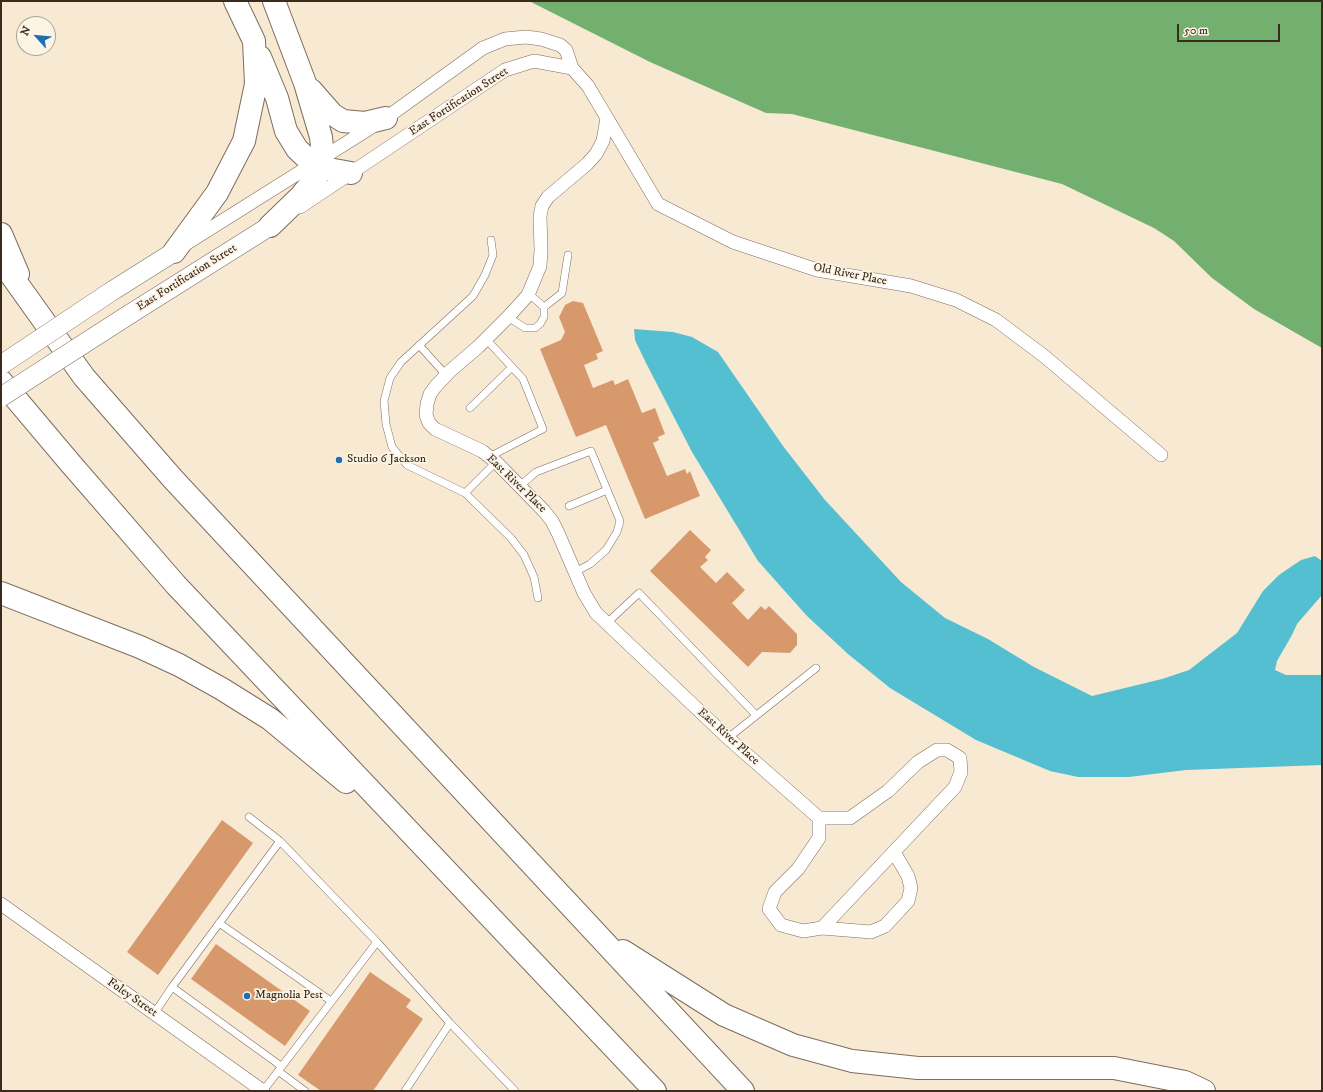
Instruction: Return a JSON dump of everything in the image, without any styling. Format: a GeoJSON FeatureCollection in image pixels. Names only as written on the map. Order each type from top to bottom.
{"type":"FeatureCollection","features":[{"type":"Feature","properties":{"kind":"highway"},"geometry":{"type":"LineString","coordinates":[[235,1],[254,41],[277,98],[286,130],[297,149],[320,163],[351,173]]}},
{"type":"Feature","properties":{"kind":"highway"},"geometry":{"type":"LineString","coordinates":[[270,226],[300,197],[314,180],[320,163],[322,137],[305,83],[274,1]]}},
{"type":"Feature","properties":{"kind":"highway"},"geometry":{"type":"LineString","coordinates":[[174,252],[217,193],[244,141],[256,84],[254,41]]}},
{"type":"Feature","properties":{"kind":"highway"},"geometry":{"type":"LineString","coordinates":[[305,83],[332,114],[343,121],[365,123],[386,118]]}},
{"type":"Feature","properties":{"kind":"highway"},"geometry":{"type":"LineString","coordinates":[[1,234],[30,302]]}},
{"type":"Feature","properties":{"kind":"highway"},"geometry":{"type":"LineString","coordinates":[[1,261],[84,377],[173,479],[743,1091]]}},
{"type":"Feature","properties":{"kind":"highway"},"geometry":{"type":"LineString","coordinates":[[1,381],[176,585],[655,1091]]}},
{"type":"Feature","properties":{"kind":"highway"},"geometry":{"type":"LineString","coordinates":[[1,593],[140,647],[179,665],[222,689],[270,719],[432,856]]}},
{"type":"Feature","properties":{"kind":"highway"},"geometry":{"type":"LineString","coordinates":[[597,934],[724,1015],[793,1045],[852,1061],[918,1068],[1114,1068],[1185,1082],[1204,1091]]}},
{"type":"Feature","properties":{"kind":"street"},"geometry":{"type":"LineString","coordinates":[[1,365],[112,291],[320,163],[386,118],[483,48],[505,39],[526,37],[541,39],[560,45],[566,50],[572,68]]}},
{"type":"Feature","properties":{"kind":"street","name":"East Fortification Street"},"geometry":{"type":"LineString","coordinates":[[1,397],[270,226],[505,70],[534,61],[572,68]]}},
{"type":"Feature","properties":{"kind":"street","name":"Old River Place"},"geometry":{"type":"LineString","coordinates":[[572,68],[588,86],[658,204],[733,242],[817,270],[911,286],[956,300],[996,320],[1044,356],[1161,455]]}},
{"type":"Feature","properties":{"kind":"street","name":"East River Place"},"geometry":{"type":"LineString","coordinates":[[607,118],[603,141],[596,154],[587,164],[548,197],[542,206],[540,216],[540,266],[529,294],[520,306],[446,375],[430,394],[426,415],[435,430],[468,444],[493,459],[520,486],[552,521],[590,604],[596,613],[728,738],[819,818]]}},
{"type":"Feature","properties":{"kind":"street"},"geometry":{"type":"LineString","coordinates":[[822,928],[894,852],[955,788],[961,772],[960,758],[947,750],[937,750],[918,762],[888,791],[850,818],[819,818],[819,838],[798,868],[775,892],[769,909],[781,925],[803,931],[822,928],[871,932],[884,926],[908,901],[911,888],[908,876],[894,852]]}},
{"type":"Feature","properties":{"kind":"street","name":"Foley Street"},"geometry":{"type":"LineString","coordinates":[[1,904],[263,1091]]}},
{"type":"Feature","properties":{"kind":"lane"},"geometry":{"type":"LineString","coordinates":[[491,240],[493,255],[485,275],[473,296],[401,362],[390,378],[384,400],[386,424],[392,447],[406,465],[466,493],[511,538],[524,555],[534,577],[538,598]]}},
{"type":"Feature","properties":{"kind":"lane"},"geometry":{"type":"LineString","coordinates":[[544,307],[562,292],[568,255]]}},
{"type":"Feature","properties":{"kind":"lane"},"geometry":{"type":"LineString","coordinates":[[508,317],[525,328],[535,328],[540,324],[544,317],[544,307],[529,294]]}},
{"type":"Feature","properties":{"kind":"lane"},"geometry":{"type":"LineString","coordinates":[[466,493],[493,459],[543,429],[523,379],[486,339]]}},
{"type":"Feature","properties":{"kind":"lane"},"geometry":{"type":"LineString","coordinates":[[419,345],[446,375]]}},
{"type":"Feature","properties":{"kind":"lane"},"geometry":{"type":"LineString","coordinates":[[470,408],[512,367]]}},
{"type":"Feature","properties":{"kind":"lane"},"geometry":{"type":"LineString","coordinates":[[520,486],[536,472],[591,451],[620,521],[617,532],[606,550],[590,564],[575,572]]}},
{"type":"Feature","properties":{"kind":"lane"},"geometry":{"type":"LineString","coordinates":[[569,506],[607,490]]}},
{"type":"Feature","properties":{"kind":"lane"},"geometry":{"type":"LineString","coordinates":[[607,623],[639,593],[756,715]]}},
{"type":"Feature","properties":{"kind":"lane"},"geometry":{"type":"LineString","coordinates":[[728,738],[816,668]]}},
{"type":"Feature","properties":{"kind":"lane"},"geometry":{"type":"LineString","coordinates":[[249,817],[280,841],[377,942],[450,1023],[515,1091]]}},
{"type":"Feature","properties":{"kind":"lane"},"geometry":{"type":"LineString","coordinates":[[154,1014],[172,987],[280,841]]}},
{"type":"Feature","properties":{"kind":"lane"},"geometry":{"type":"LineString","coordinates":[[219,923],[331,1001]]}},
{"type":"Feature","properties":{"kind":"lane"},"geometry":{"type":"LineString","coordinates":[[263,1091],[377,942]]}},
{"type":"Feature","properties":{"kind":"lane"},"geometry":{"type":"LineString","coordinates":[[172,987],[280,1069],[305,1091]]}},
{"type":"Feature","properties":{"kind":"lane"},"geometry":{"type":"LineString","coordinates":[[405,1091],[450,1023]]}},
{"type":"Feature","properties":{"kind":"green space"},"geometry":{"type":"Polygon","coordinates":[[[529,1],[1322,1],[1322,348],[1254,309],[1212,278],[1174,241],[1154,228],[1062,184],[792,114],[766,113],[650,62],[529,1]]]}},
{"type":"Feature","properties":{"kind":"water"},"geometry":{"type":"Polygon","coordinates":[[[634,329],[673,332],[692,337],[718,352],[783,446],[825,500],[901,582],[945,618],[988,639],[1034,667],[1092,696],[1162,679],[1189,670],[1237,633],[1263,591],[1279,575],[1301,560],[1315,556],[1322,561],[1322,595],[1297,624],[1277,661],[1275,670],[1286,675],[1322,675],[1322,765],[1186,770],[1129,777],[1078,777],[1050,771],[976,740],[890,688],[848,654],[807,616],[758,561],[692,452],[635,340],[634,329]]]}},
{"type":"Feature","properties":{"kind":"building"},"geometry":{"type":"Polygon","coordinates":[[[573,301],[583,303],[603,351],[596,354],[598,359],[584,365],[593,388],[613,380],[615,385],[628,379],[642,413],[655,408],[665,434],[658,437],[659,440],[653,443],[667,476],[685,469],[687,474],[690,471],[700,496],[645,519],[606,425],[576,437],[540,349],[561,340],[565,332],[559,317],[565,305],[573,301]]]}},
{"type":"Feature","properties":{"kind":"building"},"geometry":{"type":"Polygon","coordinates":[[[690,530],[711,550],[705,557],[708,560],[700,567],[716,583],[727,572],[745,590],[732,603],[748,620],[761,606],[765,610],[769,606],[797,634],[797,645],[790,653],[762,652],[748,667],[650,571],[690,530]]]}},
{"type":"Feature","properties":{"kind":"building"},"geometry":{"type":"Polygon","coordinates":[[[222,820],[253,843],[158,975],[127,952],[222,820]]]}},
{"type":"Feature","properties":{"kind":"building"},"geometry":{"type":"Polygon","coordinates":[[[216,944],[310,1011],[285,1046],[191,979],[216,944]]]}},
{"type":"Feature","properties":{"kind":"building"},"geometry":{"type":"Polygon","coordinates":[[[370,972],[411,1000],[406,1007],[423,1019],[373,1091],[321,1091],[298,1075],[370,972]]]}},
{"type":"Feature","properties":{"kind":"place","name":"Studio 6 Jackson"},"geometry":{"type":"Point","coordinates":[339,460]}},
{"type":"Feature","properties":{"kind":"place","name":"Magnolia Pest"},"geometry":{"type":"Point","coordinates":[247,996]}}]}
